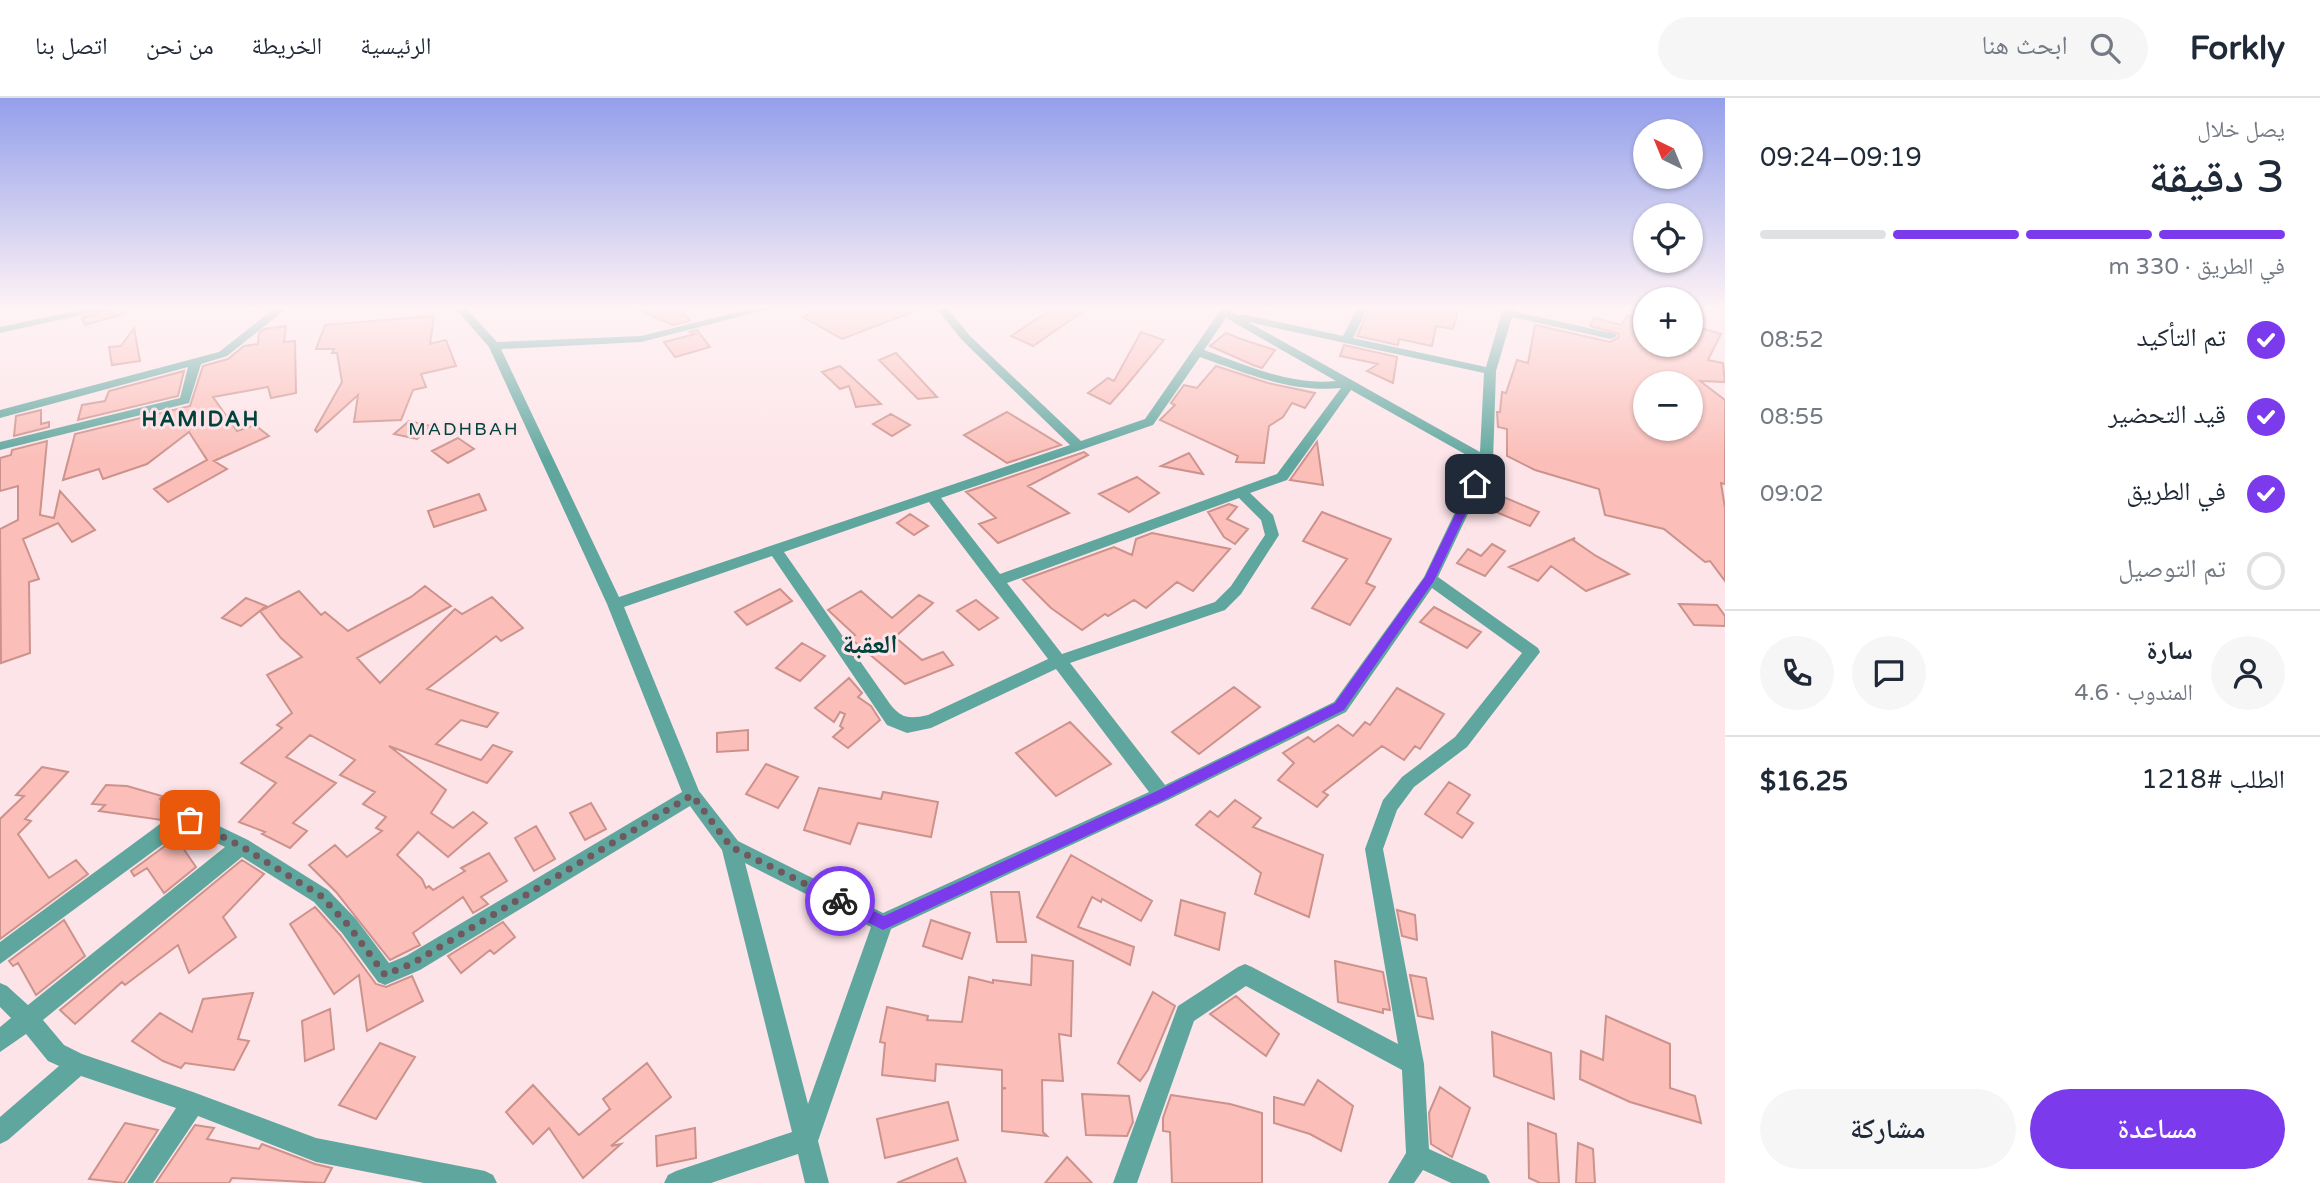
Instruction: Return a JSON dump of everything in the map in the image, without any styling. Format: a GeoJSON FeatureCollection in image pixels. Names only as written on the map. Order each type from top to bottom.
{"type":"FeatureCollection","features":[{"type":"Feature","properties":{"kind":"street"},"geometry":{"type":"LineString","coordinates":[[0,414],[209,359]]}},
{"type":"Feature","properties":{"kind":"street"},"geometry":{"type":"LineString","coordinates":[[500,359],[615,604],[692,795],[731,847],[817,1183]]}},
{"type":"Feature","properties":{"kind":"street"},"geometry":{"type":"LineString","coordinates":[[988,359],[1079,446]]}},
{"type":"Feature","properties":{"kind":"street"},"geometry":{"type":"LineString","coordinates":[[615,604],[1149,422],[1193,359]]}},
{"type":"Feature","properties":{"kind":"street"},"geometry":{"type":"LineString","coordinates":[[1218,359],[1284,380],[1325,388],[1350,383]]}},
{"type":"Feature","properties":{"kind":"street"},"geometry":{"type":"LineString","coordinates":[[1308,359],[1486,461]]}},
{"type":"Feature","properties":{"kind":"street"},"geometry":{"type":"LineString","coordinates":[[1435,359],[1490,371]]}},
{"type":"Feature","properties":{"kind":"street"},"geometry":{"type":"LineString","coordinates":[[807,1139],[883,923],[1162,795],[1340,707],[1430,579],[1486,461],[1490,371],[1494,359]]}},
{"type":"Feature","properties":{"kind":"street"},"geometry":{"type":"LineString","coordinates":[[0,446],[185,400],[195,363]]}},
{"type":"Feature","properties":{"kind":"street"},"geometry":{"type":"LineString","coordinates":[[998,581],[1282,477],[1350,383]]}},
{"type":"Feature","properties":{"kind":"street"},"geometry":{"type":"LineString","coordinates":[[775,549],[884,709],[893,720],[907,726],[931,721],[1059,661],[1220,606],[1236,590],[1272,535],[1268,518],[1241,492]]}},
{"type":"Feature","properties":{"kind":"street"},"geometry":{"type":"LineString","coordinates":[[932,496],[1162,795]]}},
{"type":"Feature","properties":{"kind":"street"},"geometry":{"type":"LineString","coordinates":[[1400,1183],[1418,1156],[1413,1064],[1374,849],[1389,806],[1408,782],[1461,742],[1531,652],[1430,579]]}},
{"type":"Feature","properties":{"kind":"street"},"geometry":{"type":"LineString","coordinates":[[0,954],[167,830],[190,820],[241,846],[321,896],[349,926],[385,975],[413,963],[692,795]]}},
{"type":"Feature","properties":{"kind":"street"},"geometry":{"type":"LineString","coordinates":[[0,1041],[241,846]]}},
{"type":"Feature","properties":{"kind":"street"},"geometry":{"type":"LineString","coordinates":[[731,847],[883,923]]}},
{"type":"Feature","properties":{"kind":"street"},"geometry":{"type":"LineString","coordinates":[[1125,1183],[1186,1014],[1245,974],[1413,1064]]}},
{"type":"Feature","properties":{"kind":"street"},"geometry":{"type":"LineString","coordinates":[[0,993],[28,1019],[56,1053],[78,1064],[193,1103],[316,1150],[485,1183]]}},
{"type":"Feature","properties":{"kind":"street"},"geometry":{"type":"LineString","coordinates":[[0,1132],[78,1064]]}},
{"type":"Feature","properties":{"kind":"street"},"geometry":{"type":"LineString","coordinates":[[139,1183],[193,1103]]}},
{"type":"Feature","properties":{"kind":"street"},"geometry":{"type":"LineString","coordinates":[[676,1183],[807,1139]]}},
{"type":"Feature","properties":{"kind":"street"},"geometry":{"type":"LineString","coordinates":[[1418,1156],[1478,1183]]}},
{"type":"Feature","properties":{"kind":"building"},"geometry":{"type":"Polygon","coordinates":[[[111,359],[140,359],[140,361],[112,365],[111,359]]]}},
{"type":"Feature","properties":{"kind":"building"},"geometry":{"type":"Polygon","coordinates":[[[228,359],[295,359],[296,393],[271,398],[268,387],[213,397],[237,431],[255,425],[269,436],[214,461],[227,469],[168,502],[154,489],[207,460],[189,432],[147,464],[103,479],[99,469],[63,480],[75,434],[190,406],[203,366],[228,359]]]}},
{"type":"Feature","properties":{"kind":"building"},"geometry":{"type":"Polygon","coordinates":[[[338,359],[453,359],[456,366],[421,374],[426,387],[413,390],[401,420],[354,422],[358,395],[317,432],[315,430],[342,382],[338,359]]]}},
{"type":"Feature","properties":{"kind":"building"},"geometry":{"type":"Polygon","coordinates":[[[901,359],[937,397],[918,399],[879,360],[901,359]]]}},
{"type":"Feature","properties":{"kind":"building"},"geometry":{"type":"Polygon","coordinates":[[[1126,359],[1149,359],[1110,404],[1088,393],[1108,378],[1114,381],[1126,359]]]}},
{"type":"Feature","properties":{"kind":"building"},"geometry":{"type":"Polygon","coordinates":[[[1239,359],[1269,359],[1262,368],[1239,359]]]}},
{"type":"Feature","properties":{"kind":"building"},"geometry":{"type":"Polygon","coordinates":[[[1353,359],[1397,359],[1393,383],[1367,371],[1378,364],[1353,359]]]}},
{"type":"Feature","properties":{"kind":"building"},"geometry":{"type":"Polygon","coordinates":[[[1529,359],[1709,359],[1723,363],[1725,382],[1703,381],[1703,371],[1633,371],[1633,441],[1703,441],[1703,383],[1725,400],[1725,484],[1721,483],[1725,508],[1725,581],[1710,561],[1705,562],[1664,529],[1605,515],[1599,489],[1535,470],[1507,456],[1507,429],[1498,427],[1497,412],[1500,412],[1502,392],[1506,393],[1517,360],[1528,363],[1529,359]]]}},
{"type":"Feature","properties":{"kind":"building"},"geometry":{"type":"Polygon","coordinates":[[[840,366],[881,404],[856,407],[849,386],[840,389],[822,372],[840,366]]]}},
{"type":"Feature","properties":{"kind":"building"},"geometry":{"type":"Polygon","coordinates":[[[1216,366],[1268,383],[1315,393],[1305,408],[1292,403],[1283,417],[1269,426],[1264,463],[1236,462],[1238,456],[1160,420],[1175,405],[1171,403],[1184,385],[1197,388],[1216,366]]]}},
{"type":"Feature","properties":{"kind":"building"},"geometry":{"type":"Polygon","coordinates":[[[184,371],[178,396],[78,420],[82,405],[105,401],[109,391],[184,371]]]}},
{"type":"Feature","properties":{"kind":"building"},"geometry":{"type":"Polygon","coordinates":[[[41,410],[41,424],[49,422],[49,427],[14,436],[16,416],[41,410]]]}},
{"type":"Feature","properties":{"kind":"building"},"geometry":{"type":"Polygon","coordinates":[[[1007,412],[1061,445],[1007,463],[964,435],[1007,412]]]}},
{"type":"Feature","properties":{"kind":"building"},"geometry":{"type":"Polygon","coordinates":[[[891,414],[910,425],[892,436],[873,424],[891,414]]]}},
{"type":"Feature","properties":{"kind":"building"},"geometry":{"type":"Polygon","coordinates":[[[409,421],[431,426],[417,439],[394,434],[409,421]]]}},
{"type":"Feature","properties":{"kind":"building"},"geometry":{"type":"Polygon","coordinates":[[[458,438],[474,449],[448,463],[432,451],[458,438]]]}},
{"type":"Feature","properties":{"kind":"building"},"geometry":{"type":"Polygon","coordinates":[[[47,441],[40,515],[54,518],[60,491],[95,530],[72,542],[58,523],[23,539],[39,579],[29,582],[30,653],[1,663],[0,529],[18,520],[18,486],[0,491],[0,458],[11,455],[12,450],[47,441]]]}},
{"type":"Feature","properties":{"kind":"building"},"geometry":{"type":"Polygon","coordinates":[[[1317,442],[1323,485],[1290,480],[1317,442]]]}},
{"type":"Feature","properties":{"kind":"building"},"geometry":{"type":"Polygon","coordinates":[[[1084,452],[1088,455],[1028,486],[1069,513],[998,543],[979,524],[996,518],[966,492],[1084,452]]]}},
{"type":"Feature","properties":{"kind":"building"},"geometry":{"type":"Polygon","coordinates":[[[1189,453],[1203,474],[1161,466],[1189,453]]]}},
{"type":"Feature","properties":{"kind":"building"},"geometry":{"type":"Polygon","coordinates":[[[1137,477],[1159,493],[1129,512],[1099,494],[1137,477]]]}},
{"type":"Feature","properties":{"kind":"building"},"geometry":{"type":"Polygon","coordinates":[[[1494,493],[1539,512],[1530,526],[1484,507],[1494,493]]]}},
{"type":"Feature","properties":{"kind":"building"},"geometry":{"type":"Polygon","coordinates":[[[479,494],[486,510],[434,527],[428,511],[479,494]]]}},
{"type":"Feature","properties":{"kind":"building"},"geometry":{"type":"Polygon","coordinates":[[[1229,504],[1237,507],[1227,519],[1248,529],[1235,544],[1224,537],[1208,512],[1229,504]]]}},
{"type":"Feature","properties":{"kind":"building"},"geometry":{"type":"Polygon","coordinates":[[[1322,512],[1391,539],[1366,583],[1375,587],[1350,625],[1312,608],[1347,559],[1303,541],[1322,512]]]}},
{"type":"Feature","properties":{"kind":"building"},"geometry":{"type":"Polygon","coordinates":[[[910,514],[928,526],[914,535],[897,523],[910,514]]]}},
{"type":"Feature","properties":{"kind":"building"},"geometry":{"type":"Polygon","coordinates":[[[1152,533],[1230,549],[1193,591],[1177,582],[1146,608],[1134,600],[1108,616],[1105,614],[1082,630],[1051,608],[1023,580],[1114,547],[1132,555],[1136,539],[1152,533]]]}},
{"type":"Feature","properties":{"kind":"building"},"geometry":{"type":"Polygon","coordinates":[[[1575,538],[1573,540],[1596,556],[1629,574],[1586,591],[1551,566],[1538,581],[1509,567],[1575,538]]]}},
{"type":"Feature","properties":{"kind":"building"},"geometry":{"type":"Polygon","coordinates":[[[1492,544],[1505,551],[1485,576],[1457,563],[1468,549],[1481,556],[1492,544]]]}},
{"type":"Feature","properties":{"kind":"building"},"geometry":{"type":"Polygon","coordinates":[[[425,586],[451,606],[357,658],[380,683],[455,609],[462,614],[492,597],[523,628],[501,641],[496,636],[427,689],[498,713],[487,727],[461,720],[436,744],[481,760],[493,745],[512,752],[487,783],[389,746],[446,790],[431,813],[453,828],[473,812],[487,823],[448,857],[418,832],[397,855],[422,879],[426,888],[429,886],[433,890],[465,871],[461,868],[489,853],[507,881],[481,897],[488,904],[473,913],[463,897],[413,933],[420,945],[390,960],[336,892],[309,865],[335,845],[347,857],[382,831],[376,828],[386,817],[363,804],[375,792],[340,775],[355,760],[310,735],[286,757],[336,783],[293,823],[307,831],[290,848],[262,834],[265,832],[239,822],[276,783],[241,763],[282,728],[277,725],[292,713],[267,675],[302,657],[281,638],[260,611],[299,591],[321,615],[325,612],[348,631],[411,597],[425,586]]]}},
{"type":"Feature","properties":{"kind":"building"},"geometry":{"type":"Polygon","coordinates":[[[780,589],[792,601],[747,625],[735,612],[780,589]]]}},
{"type":"Feature","properties":{"kind":"building"},"geometry":{"type":"Polygon","coordinates":[[[861,591],[892,618],[919,595],[933,603],[895,637],[922,660],[943,652],[953,665],[905,684],[850,638],[855,635],[828,610],[861,591]]]}},
{"type":"Feature","properties":{"kind":"building"},"geometry":{"type":"Polygon","coordinates":[[[246,598],[266,606],[241,626],[222,618],[246,598]]]}},
{"type":"Feature","properties":{"kind":"building"},"geometry":{"type":"Polygon","coordinates":[[[976,600],[998,618],[979,630],[957,611],[976,600]]]}},
{"type":"Feature","properties":{"kind":"building"},"geometry":{"type":"Polygon","coordinates":[[[1679,604],[1717,605],[1725,616],[1725,626],[1694,625],[1679,604]]]}},
{"type":"Feature","properties":{"kind":"building"},"geometry":{"type":"Polygon","coordinates":[[[1434,607],[1481,632],[1467,648],[1420,622],[1434,607]]]}},
{"type":"Feature","properties":{"kind":"building"},"geometry":{"type":"Polygon","coordinates":[[[802,643],[825,656],[800,681],[776,668],[802,643]]]}},
{"type":"Feature","properties":{"kind":"building"},"geometry":{"type":"Polygon","coordinates":[[[849,678],[862,693],[858,697],[871,706],[880,720],[848,748],[833,737],[843,728],[840,726],[845,714],[840,712],[834,722],[815,708],[849,678]]]}},
{"type":"Feature","properties":{"kind":"building"},"geometry":{"type":"Polygon","coordinates":[[[1234,687],[1260,707],[1199,754],[1172,732],[1234,687]]]}},
{"type":"Feature","properties":{"kind":"building"},"geometry":{"type":"Polygon","coordinates":[[[1397,688],[1444,714],[1420,749],[1415,746],[1404,760],[1382,746],[1323,792],[1328,795],[1317,807],[1278,780],[1294,763],[1283,753],[1308,737],[1314,742],[1338,725],[1353,736],[1365,722],[1370,725],[1397,688]]]}},
{"type":"Feature","properties":{"kind":"building"},"geometry":{"type":"Polygon","coordinates":[[[1070,722],[1111,764],[1056,796],[1016,753],[1070,722]]]}},
{"type":"Feature","properties":{"kind":"building"},"geometry":{"type":"Polygon","coordinates":[[[748,730],[748,750],[717,752],[717,733],[748,730]]]}},
{"type":"Feature","properties":{"kind":"building"},"geometry":{"type":"Polygon","coordinates":[[[766,764],[798,777],[778,808],[746,794],[766,764]]]}},
{"type":"Feature","properties":{"kind":"building"},"geometry":{"type":"Polygon","coordinates":[[[42,767],[68,772],[25,819],[31,821],[18,834],[49,878],[76,860],[88,874],[0,939],[0,819],[24,796],[16,795],[42,767]]]}},
{"type":"Feature","properties":{"kind":"building"},"geometry":{"type":"Polygon","coordinates":[[[1449,782],[1470,795],[1457,813],[1473,823],[1462,838],[1425,814],[1449,782]]]}},
{"type":"Feature","properties":{"kind":"building"},"geometry":{"type":"Polygon","coordinates":[[[106,785],[127,786],[162,796],[160,799],[180,813],[162,820],[99,811],[105,805],[92,804],[106,785]]]}},
{"type":"Feature","properties":{"kind":"building"},"geometry":{"type":"Polygon","coordinates":[[[819,788],[881,799],[883,792],[938,802],[931,837],[858,823],[850,844],[804,830],[819,788]]]}},
{"type":"Feature","properties":{"kind":"building"},"geometry":{"type":"Polygon","coordinates":[[[1235,800],[1261,818],[1253,827],[1323,855],[1309,917],[1255,894],[1261,873],[1196,825],[1210,811],[1218,817],[1235,800]]]}},
{"type":"Feature","properties":{"kind":"building"},"geometry":{"type":"Polygon","coordinates":[[[591,803],[606,829],[585,840],[570,813],[591,803]]]}},
{"type":"Feature","properties":{"kind":"building"},"geometry":{"type":"Polygon","coordinates":[[[536,826],[555,859],[534,871],[515,838],[536,826]]]}},
{"type":"Feature","properties":{"kind":"building"},"geometry":{"type":"Polygon","coordinates":[[[176,838],[196,867],[164,893],[147,868],[134,876],[131,871],[176,838]]]}},
{"type":"Feature","properties":{"kind":"building"},"geometry":{"type":"Polygon","coordinates":[[[1071,855],[1152,901],[1141,921],[1102,899],[1101,902],[1092,897],[1078,927],[1134,947],[1130,965],[1037,917],[1071,855]]]}},
{"type":"Feature","properties":{"kind":"building"},"geometry":{"type":"Polygon","coordinates":[[[242,860],[264,874],[223,917],[236,937],[189,973],[178,945],[125,985],[122,982],[75,1024],[60,1010],[242,860]]]}},
{"type":"Feature","properties":{"kind":"building"},"geometry":{"type":"Polygon","coordinates":[[[991,892],[1019,892],[1026,942],[997,942],[991,892]]]}},
{"type":"Feature","properties":{"kind":"building"},"geometry":{"type":"Polygon","coordinates":[[[1181,900],[1225,913],[1219,950],[1175,935],[1181,900]]]}},
{"type":"Feature","properties":{"kind":"building"},"geometry":{"type":"Polygon","coordinates":[[[315,907],[340,935],[376,984],[386,987],[412,976],[423,1001],[367,1031],[359,975],[334,994],[290,924],[315,907]]]}},
{"type":"Feature","properties":{"kind":"building"},"geometry":{"type":"Polygon","coordinates":[[[1397,910],[1415,915],[1417,940],[1402,936],[1397,910]]]}},
{"type":"Feature","properties":{"kind":"building"},"geometry":{"type":"Polygon","coordinates":[[[64,920],[85,956],[36,995],[18,963],[13,966],[9,961],[64,920]]]}},
{"type":"Feature","properties":{"kind":"building"},"geometry":{"type":"Polygon","coordinates":[[[931,920],[970,933],[962,959],[923,946],[931,920]]]}},
{"type":"Feature","properties":{"kind":"building"},"geometry":{"type":"Polygon","coordinates":[[[503,922],[515,937],[494,954],[490,950],[461,973],[448,956],[503,922]]]}},
{"type":"Feature","properties":{"kind":"building"},"geometry":{"type":"Polygon","coordinates":[[[1032,955],[1073,961],[1071,1036],[1059,1034],[1063,1081],[1042,1080],[1043,1132],[1047,1136],[1002,1131],[1002,1089],[1006,1088],[1002,1088],[1002,1070],[936,1064],[935,1081],[882,1075],[885,1043],[880,1042],[887,1007],[928,1016],[927,1020],[962,1022],[969,977],[993,983],[993,980],[1031,985],[1032,955]]]}},
{"type":"Feature","properties":{"kind":"building"},"geometry":{"type":"Polygon","coordinates":[[[1335,961],[1383,972],[1390,1010],[1383,1009],[1383,1013],[1338,1002],[1335,961]]]}},
{"type":"Feature","properties":{"kind":"building"},"geometry":{"type":"Polygon","coordinates":[[[1410,975],[1426,978],[1433,1019],[1418,1016],[1410,975]]]}},
{"type":"Feature","properties":{"kind":"building"},"geometry":{"type":"Polygon","coordinates":[[[1153,992],[1175,1006],[1148,1070],[1140,1081],[1118,1063],[1153,992]]]}},
{"type":"Feature","properties":{"kind":"building"},"geometry":{"type":"Polygon","coordinates":[[[253,993],[238,1039],[249,1041],[234,1070],[185,1063],[181,1068],[163,1061],[132,1041],[160,1013],[192,1032],[203,999],[253,993]]]}},
{"type":"Feature","properties":{"kind":"building"},"geometry":{"type":"Polygon","coordinates":[[[1236,996],[1279,1034],[1266,1056],[1210,1014],[1236,996]]]}},
{"type":"Feature","properties":{"kind":"building"},"geometry":{"type":"Polygon","coordinates":[[[330,1009],[334,1049],[305,1061],[302,1021],[330,1009]]]}},
{"type":"Feature","properties":{"kind":"building"},"geometry":{"type":"Polygon","coordinates":[[[1606,1016],[1670,1044],[1670,1088],[1695,1096],[1701,1123],[1630,1102],[1580,1079],[1581,1051],[1603,1060],[1606,1016]]]}},
{"type":"Feature","properties":{"kind":"building"},"geometry":{"type":"Polygon","coordinates":[[[1492,1032],[1551,1053],[1554,1099],[1494,1076],[1492,1032]]]}},
{"type":"Feature","properties":{"kind":"building"},"geometry":{"type":"Polygon","coordinates":[[[380,1043],[415,1057],[376,1119],[339,1105],[380,1043]]]}},
{"type":"Feature","properties":{"kind":"building"},"geometry":{"type":"Polygon","coordinates":[[[647,1063],[671,1097],[611,1146],[621,1144],[583,1178],[549,1128],[533,1144],[506,1112],[533,1085],[579,1135],[610,1109],[603,1099],[647,1063]]]}},
{"type":"Feature","properties":{"kind":"building"},"geometry":{"type":"Polygon","coordinates":[[[1318,1080],[1353,1106],[1341,1151],[1310,1134],[1274,1123],[1274,1097],[1304,1105],[1318,1080]]]}},
{"type":"Feature","properties":{"kind":"building"},"geometry":{"type":"Polygon","coordinates":[[[1440,1087],[1470,1108],[1452,1157],[1431,1144],[1429,1113],[1440,1087]]]}},
{"type":"Feature","properties":{"kind":"building"},"geometry":{"type":"Polygon","coordinates":[[[1082,1094],[1129,1096],[1133,1122],[1127,1136],[1086,1135],[1082,1094]]]}},
{"type":"Feature","properties":{"kind":"building"},"geometry":{"type":"Polygon","coordinates":[[[1171,1095],[1230,1104],[1262,1113],[1262,1183],[1172,1183],[1170,1132],[1163,1131],[1163,1118],[1171,1095]]]}},
{"type":"Feature","properties":{"kind":"building"},"geometry":{"type":"Polygon","coordinates":[[[948,1102],[958,1140],[885,1158],[877,1119],[948,1102]]]}},
{"type":"Feature","properties":{"kind":"building"},"geometry":{"type":"Polygon","coordinates":[[[125,1123],[158,1130],[124,1183],[89,1179],[125,1123]]]}},
{"type":"Feature","properties":{"kind":"building"},"geometry":{"type":"Polygon","coordinates":[[[1528,1123],[1556,1134],[1559,1183],[1540,1183],[1529,1178],[1528,1123]]]}},
{"type":"Feature","properties":{"kind":"building"},"geometry":{"type":"Polygon","coordinates":[[[195,1125],[214,1128],[207,1139],[259,1149],[262,1144],[332,1168],[324,1183],[232,1178],[229,1183],[156,1183],[195,1125]]]}},
{"type":"Feature","properties":{"kind":"building"},"geometry":{"type":"Polygon","coordinates":[[[695,1128],[696,1158],[657,1166],[656,1136],[695,1128]]]}},
{"type":"Feature","properties":{"kind":"building"},"geometry":{"type":"Polygon","coordinates":[[[1578,1143],[1593,1149],[1595,1183],[1576,1183],[1578,1143]]]}},
{"type":"Feature","properties":{"kind":"building"},"geometry":{"type":"Polygon","coordinates":[[[1067,1157],[1092,1183],[1045,1183],[1067,1157]]]}},
{"type":"Feature","properties":{"kind":"building"},"geometry":{"type":"Polygon","coordinates":[[[957,1158],[966,1183],[897,1183],[957,1158]]]}},
{"type":"Feature","properties":{"kind":"way so far"},"geometry":{"type":"LineString","coordinates":[[190,820],[241,846],[321,896],[349,926],[385,975],[413,963],[692,795],[731,847],[840,901]]}},
{"type":"Feature","properties":{"kind":"district","name":"HAMIDAH"},"geometry":{"type":"Point","coordinates":[201,419]}},
{"type":"Feature","properties":{"kind":"district","name":"MADHBAH"},"geometry":{"type":"Point","coordinates":[464,429]}},
{"type":"Feature","properties":{"kind":"district","name":"العقبة"},"geometry":{"type":"Point","coordinates":[870,644]}},
{"type":"Feature","properties":{"kind":"route"},"geometry":{"type":"LineString","coordinates":[[840,901],[883,923],[1162,795],[1340,707],[1430,579],[1475,484]]}}]}
